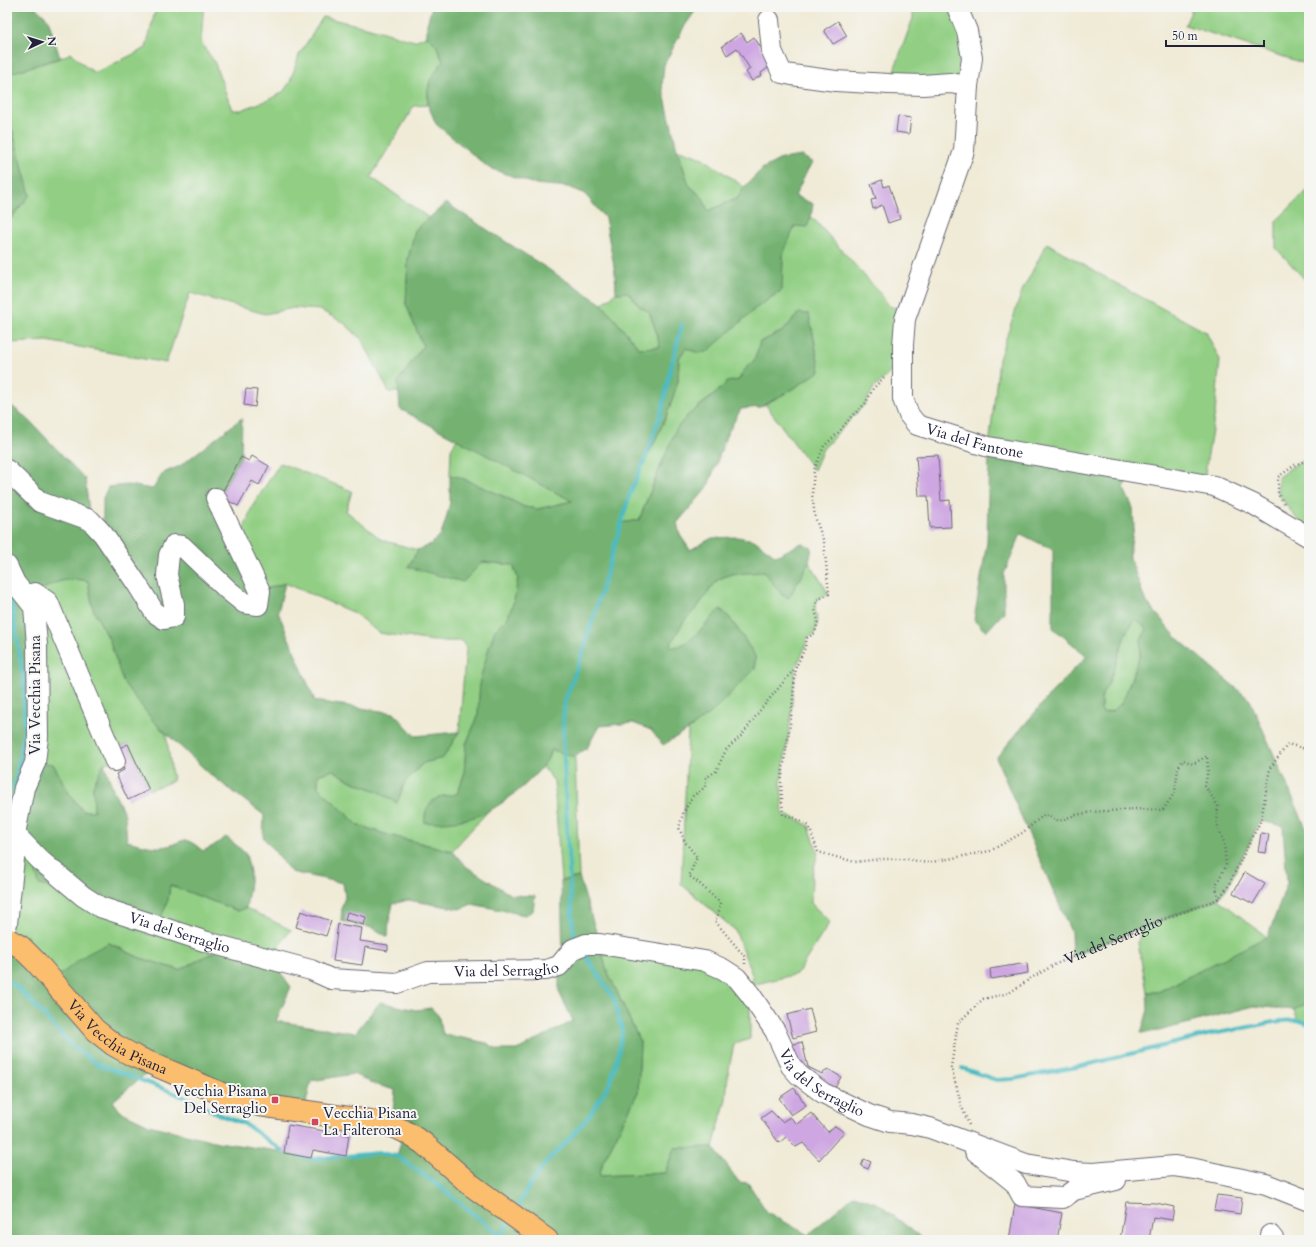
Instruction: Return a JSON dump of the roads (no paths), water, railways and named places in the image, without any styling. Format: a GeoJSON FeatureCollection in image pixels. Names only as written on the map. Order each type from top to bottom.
{"type":"FeatureCollection","features":[{"type":"Feature","properties":{"kind":"main road","name":"Via Vecchia Pisana"},"geometry":{"type":"LineString","coordinates":[[7,939],[21,948],[36,962],[95,1030],[114,1045],[227,1096],[259,1105],[384,1124],[404,1131],[422,1143],[471,1185],[547,1240]]}},
{"type":"Feature","properties":{"kind":"street","name":"Via del Fantone"},"geometry":{"type":"LineString","coordinates":[[956,7],[966,31],[972,58],[968,86],[964,152],[905,319],[903,399],[909,415],[917,425],[989,447],[1214,486],[1253,504],[1309,536]]}},
{"type":"Feature","properties":{"kind":"street"},"geometry":{"type":"LineString","coordinates":[[769,20],[772,51],[782,73],[836,81],[923,85],[950,83],[968,86]]}},
{"type":"Feature","properties":{"kind":"street"},"geometry":{"type":"LineString","coordinates":[[7,470],[40,502],[90,520],[104,534],[138,584],[155,613],[164,619],[174,617],[174,604],[166,575],[169,555],[174,545],[182,546],[228,590],[244,603],[258,605],[260,591],[216,498]]}},
{"type":"Feature","properties":{"kind":"street","name":"Via Vecchia Pisana"},"geometry":{"type":"LineString","coordinates":[[7,566],[16,582],[34,607],[37,645],[38,737],[35,762],[24,788],[15,834],[14,859],[7,924]]}},
{"type":"Feature","properties":{"kind":"street"},"geometry":{"type":"LineString","coordinates":[[25,595],[35,593],[48,602],[115,761]]}},
{"type":"Feature","properties":{"kind":"street","name":"Via del Serraglio"},"geometry":{"type":"LineString","coordinates":[[15,834],[40,860],[83,896],[100,907],[207,942],[311,970],[331,979],[397,983],[428,972],[546,970],[559,966],[579,947],[600,944],[705,961],[723,969],[737,978],[776,1031],[791,1066],[799,1075],[823,1093],[869,1115],[890,1122],[912,1124],[930,1128],[966,1140],[1026,1164],[1074,1172],[1093,1173],[1174,1166],[1266,1184],[1309,1201]]}},
{"type":"Feature","properties":{"kind":"street"},"geometry":{"type":"LineString","coordinates":[[966,1140],[1015,1183],[1022,1196],[1062,1198],[1074,1190],[1174,1166]]}},
{"type":"Feature","properties":{"kind":"waterway"},"geometry":{"type":"LineString","coordinates":[[576,941],[574,937],[570,886],[565,791],[563,722],[565,700],[583,652],[630,494],[647,454],[662,410],[682,325]]}},
{"type":"Feature","properties":{"kind":"waterway"},"geometry":{"type":"LineString","coordinates":[[7,589],[10,594],[24,684],[24,734],[14,788]]}},
{"type":"Feature","properties":{"kind":"waterway"},"geometry":{"type":"LineString","coordinates":[[7,822],[12,796]]}},
{"type":"Feature","properties":{"kind":"waterway"},"geometry":{"type":"LineString","coordinates":[[515,1210],[533,1180],[548,1160],[571,1137],[590,1114],[610,1083],[618,1055],[622,1031],[614,999],[582,950]]}},
{"type":"Feature","properties":{"kind":"waterway"},"geometry":{"type":"LineString","coordinates":[[7,980],[17,987],[70,1044],[97,1064],[162,1088],[191,1100],[218,1114],[245,1124],[284,1152],[288,1153]]}},
{"type":"Feature","properties":{"kind":"waterway"},"geometry":{"type":"LineString","coordinates":[[962,1068],[996,1080],[1013,1079],[1082,1066],[1207,1035],[1280,1021],[1298,1020],[1309,1024]]}},
{"type":"Feature","properties":{"kind":"waterway"},"geometry":{"type":"LineString","coordinates":[[297,1155],[312,1159],[379,1153],[397,1156],[439,1186],[506,1240]]}},
{"type":"Feature","properties":{"kind":"waterway"},"geometry":{"type":"LineString","coordinates":[[501,1236],[509,1221]]}},
{"type":"Feature","properties":{"kind":"place","name":"Vecchia Pisana Del Serraglio"},"geometry":{"type":"Point","coordinates":[275,1100]}},
{"type":"Feature","properties":{"kind":"place","name":"Vecchia Pisana La Falterona"},"geometry":{"type":"Point","coordinates":[315,1122]}}]}
